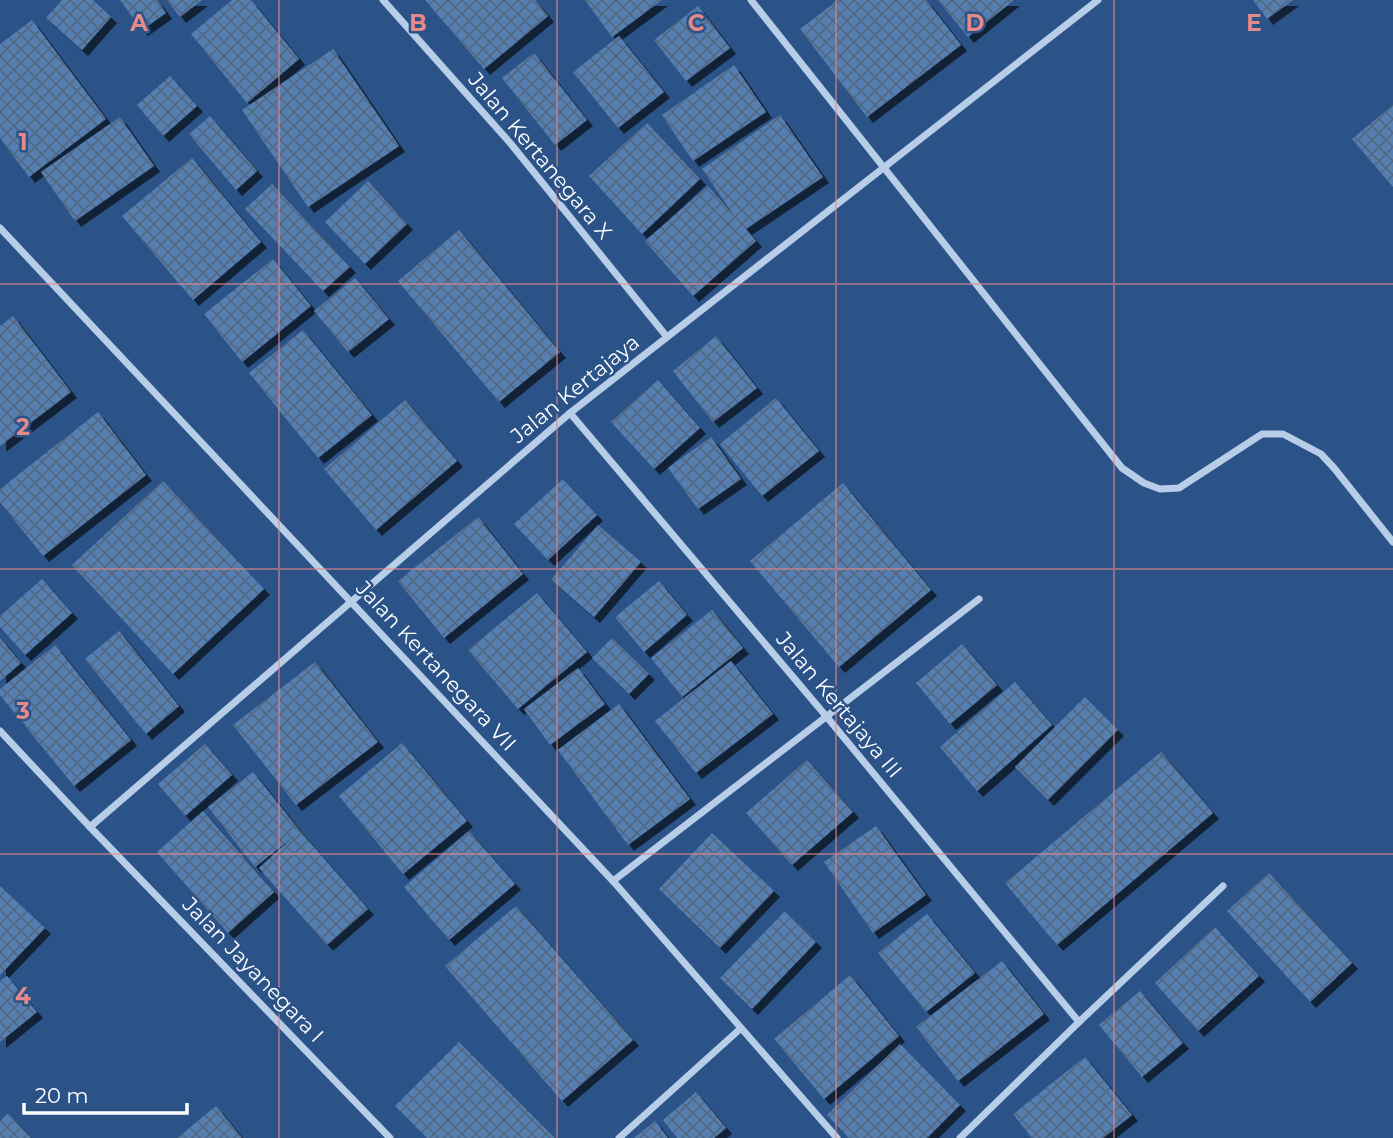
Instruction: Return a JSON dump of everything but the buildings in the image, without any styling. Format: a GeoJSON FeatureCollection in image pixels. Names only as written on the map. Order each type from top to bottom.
{"type":"FeatureCollection","features":[{"type":"Feature","properties":{"kind":"street","name":"Jalan Kertanegara X"},"geometry":{"type":"LineString","coordinates":[[383,0],[510,144],[667,337]]}},
{"type":"Feature","properties":{"kind":"street"},"geometry":{"type":"LineString","coordinates":[[751,0],[1122,468],[1144,483],[1160,489],[1179,488],[1262,434],[1283,433],[1321,454],[1393,542]]}},
{"type":"Feature","properties":{"kind":"street","name":"Jalan Kertajaya"},"geometry":{"type":"LineString","coordinates":[[90,827],[570,413],[1098,0]]}},
{"type":"Feature","properties":{"kind":"street","name":"Jalan Kertanegara VII"},"geometry":{"type":"LineString","coordinates":[[0,228],[613,881],[837,1138]]}},
{"type":"Feature","properties":{"kind":"street","name":"Jalan Kertajaya III"},"geometry":{"type":"LineString","coordinates":[[570,413],[826,716],[1079,1022]]}},
{"type":"Feature","properties":{"kind":"street"},"geometry":{"type":"LineString","coordinates":[[613,881],[979,599]]}},
{"type":"Feature","properties":{"kind":"street","name":"Jalan Jayanegara I"},"geometry":{"type":"LineString","coordinates":[[0,731],[390,1138]]}},
{"type":"Feature","properties":{"kind":"street"},"geometry":{"type":"LineString","coordinates":[[960,1138],[1223,886]]}},
{"type":"Feature","properties":{"kind":"street"},"geometry":{"type":"LineString","coordinates":[[619,1138],[740,1028]]}}]}
